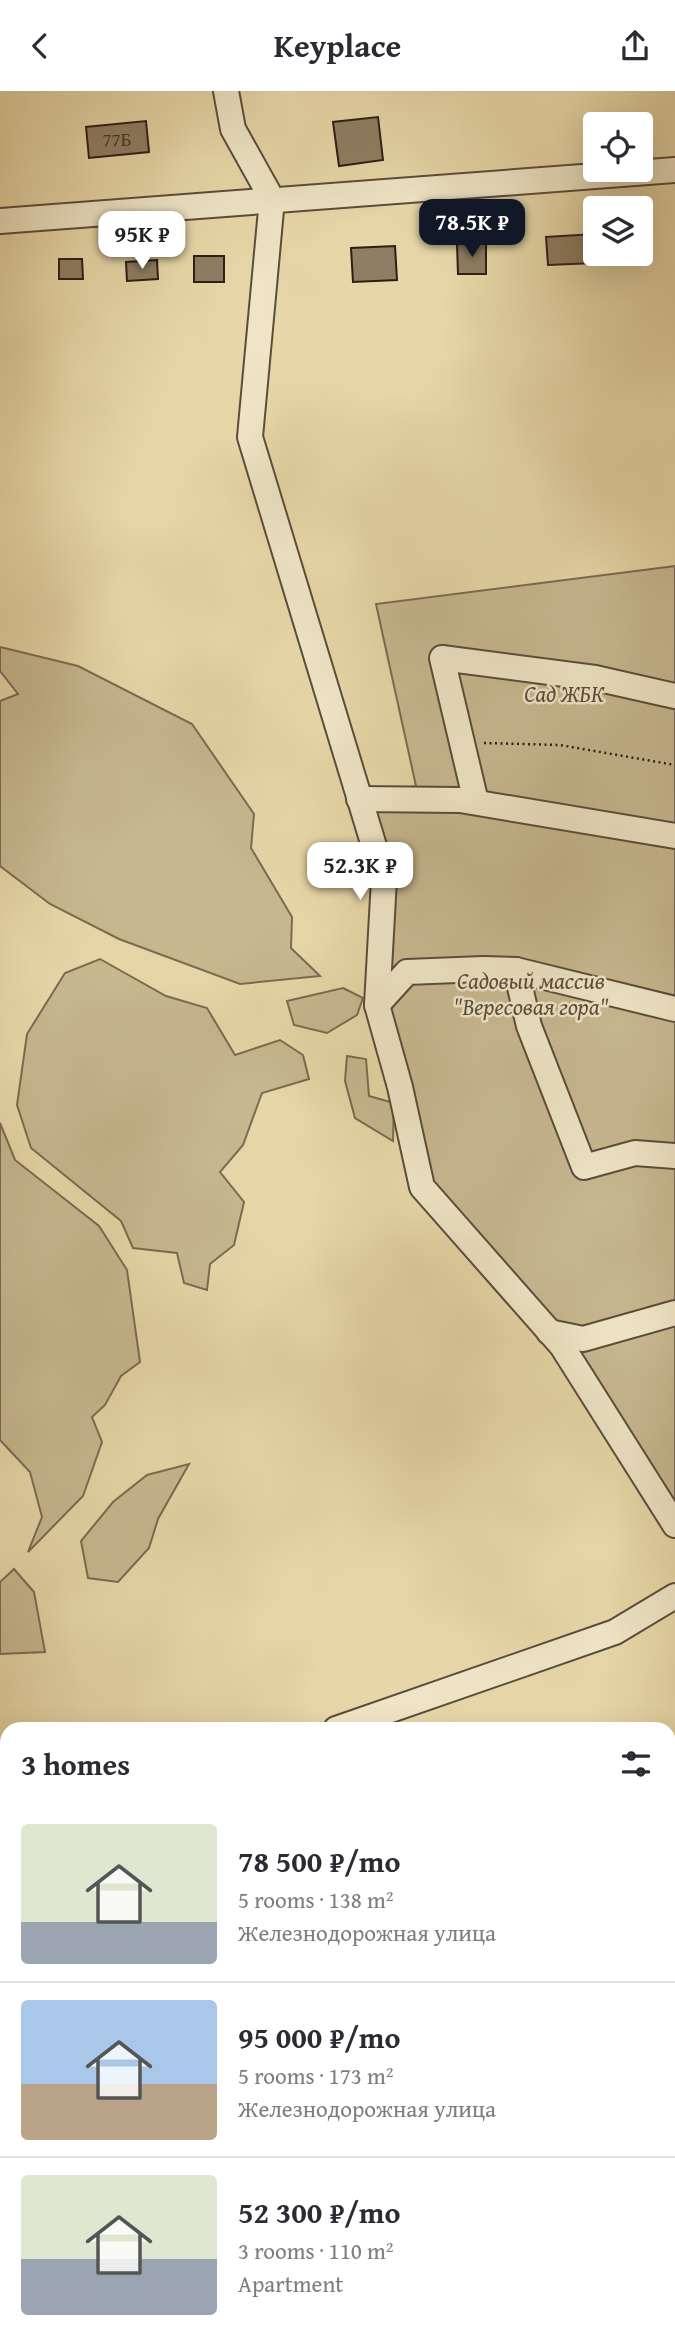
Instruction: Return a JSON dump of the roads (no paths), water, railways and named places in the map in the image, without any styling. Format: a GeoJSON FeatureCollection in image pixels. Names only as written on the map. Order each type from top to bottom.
{"type":"FeatureCollection","features":[{"type":"Feature","properties":{"kind":"street"},"geometry":{"type":"LineString","coordinates":[[226,91],[233,129],[272,199],[250,437],[384,879],[377,1005],[400,1087],[422,1187],[562,1346],[675,1525]]}},
{"type":"Feature","properties":{"kind":"street"},"geometry":{"type":"LineString","coordinates":[[0,221],[675,170]]}},
{"type":"Feature","properties":{"kind":"street"},"geometry":{"type":"LineString","coordinates":[[476,802],[442,658],[596,678],[675,696]]}},
{"type":"Feature","properties":{"kind":"street"},"geometry":{"type":"LineString","coordinates":[[359,799],[460,800],[675,837]]}},
{"type":"Feature","properties":{"kind":"street"},"geometry":{"type":"LineString","coordinates":[[377,1005],[407,972],[483,969],[516,970],[675,1009]]}},
{"type":"Feature","properties":{"kind":"street"},"geometry":{"type":"LineString","coordinates":[[516,970],[529,1026],[584,1167],[635,1153],[675,1156]]}},
{"type":"Feature","properties":{"kind":"street"},"geometry":{"type":"LineString","coordinates":[[549,1332],[583,1339],[675,1313]]}},
{"type":"Feature","properties":{"kind":"street"},"geometry":{"type":"LineString","coordinates":[[357,1722],[615,1632],[675,1596]]}},
{"type":"Feature","properties":{"kind":"park label","name":"Сад ЖБК"},"geometry":{"type":"Point","coordinates":[564,693]}},
{"type":"Feature","properties":{"kind":"park label","name":"Садовый массив \"Вересовая гора\""},"geometry":{"type":"Point","coordinates":[531,993]}}]}
